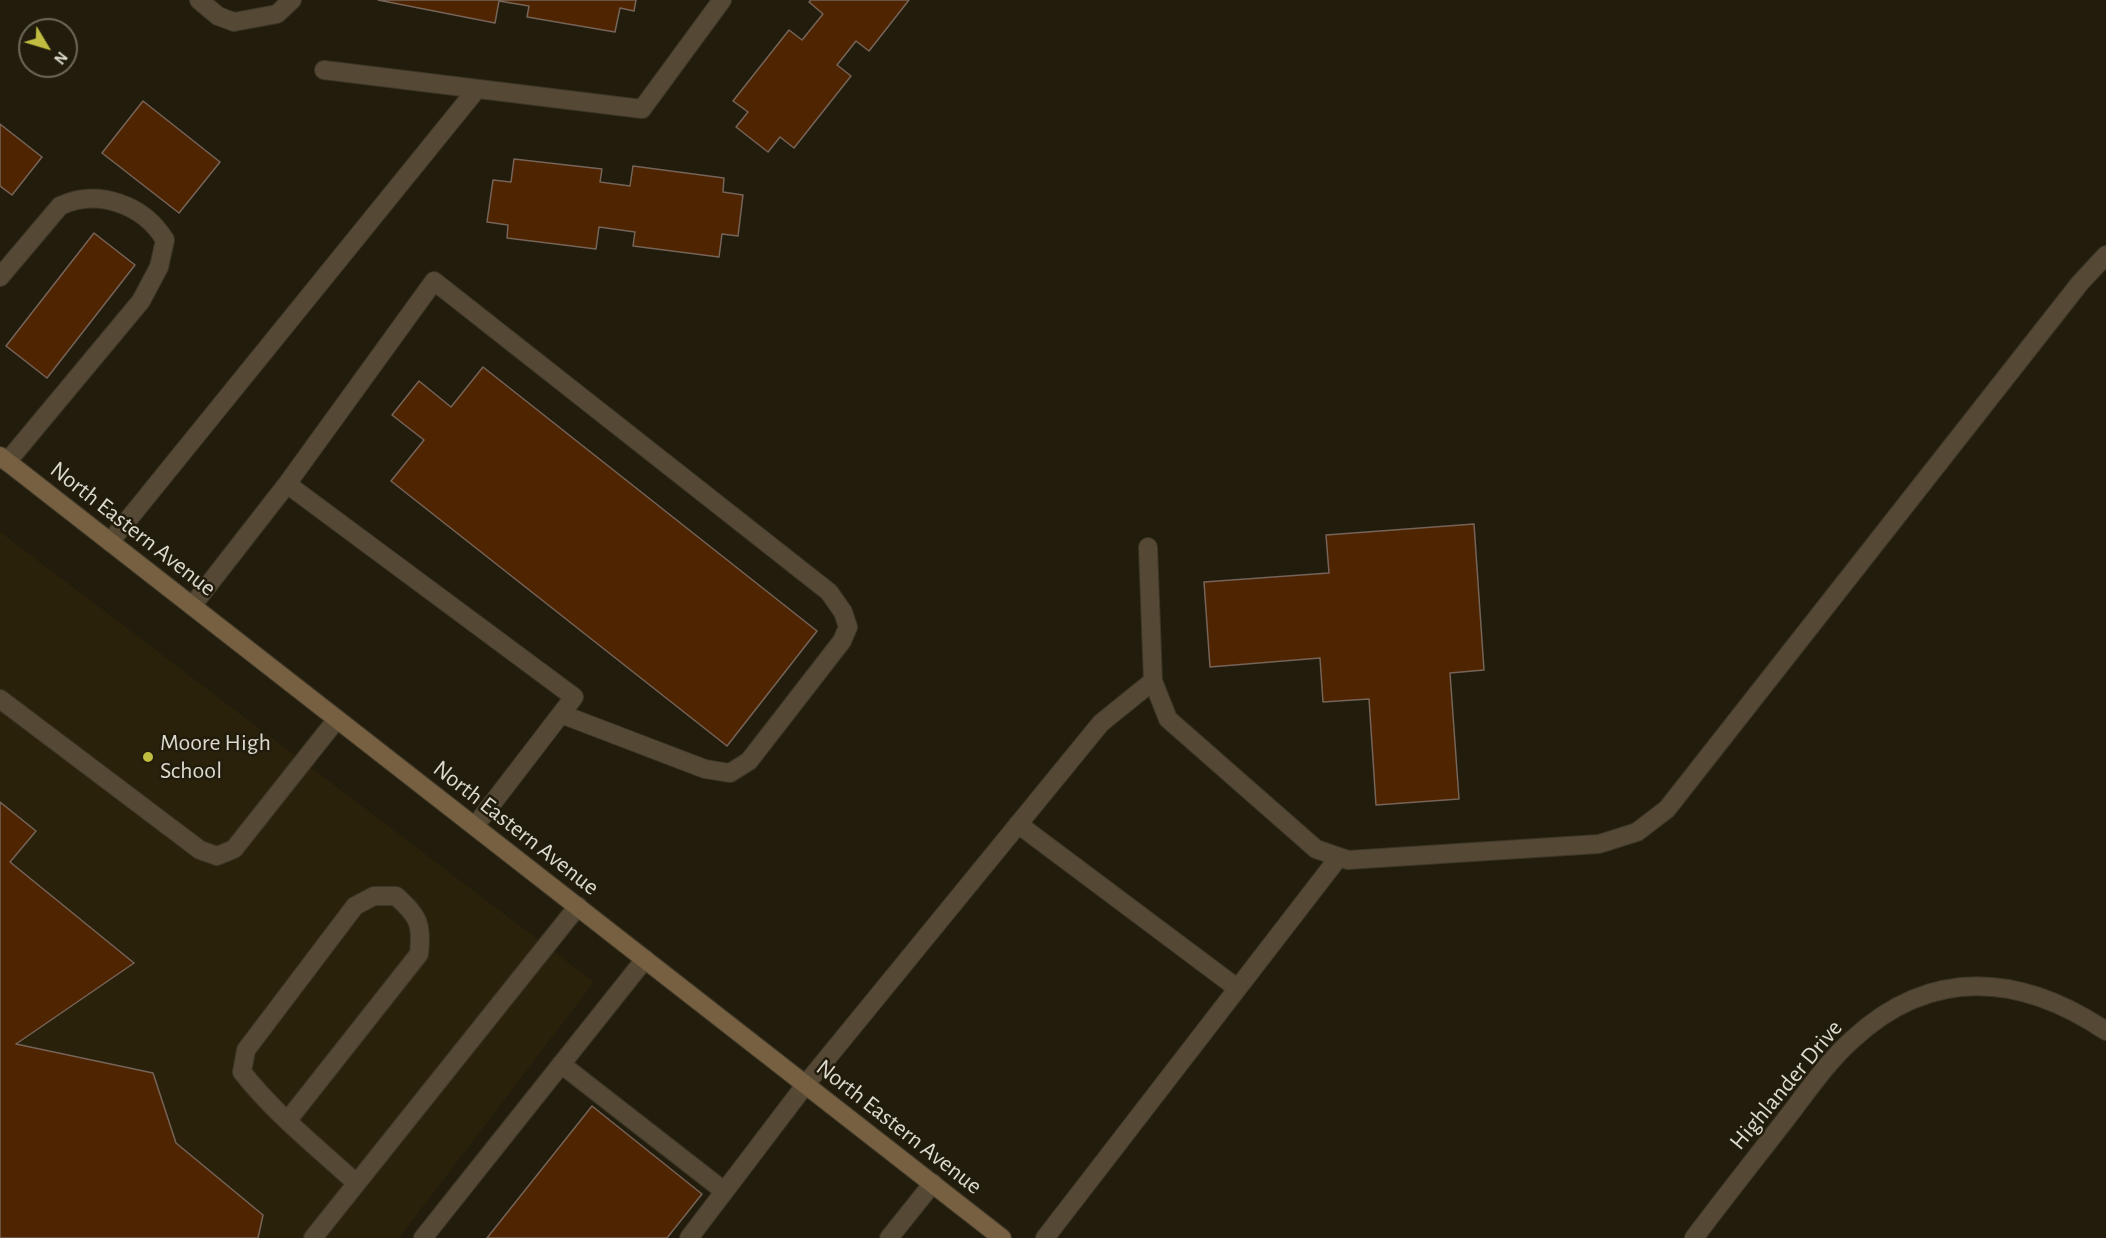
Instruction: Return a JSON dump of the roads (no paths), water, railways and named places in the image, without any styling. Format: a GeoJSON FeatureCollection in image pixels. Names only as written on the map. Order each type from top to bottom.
{"type":"FeatureCollection","features":[{"type":"Feature","properties":{"kind":"main road","name":"North Eastern Avenue"},"geometry":{"type":"LineString","coordinates":[[4,459],[1002,1238]]}},
{"type":"Feature","properties":{"kind":"street"},"geometry":{"type":"LineString","coordinates":[[199,0],[218,16],[234,22],[277,14],[292,0]]}},
{"type":"Feature","properties":{"kind":"street"},"geometry":{"type":"LineString","coordinates":[[324,70],[642,109],[722,0]]}},
{"type":"Feature","properties":{"kind":"street"},"geometry":{"type":"LineString","coordinates":[[110,542],[477,88]]}},
{"type":"Feature","properties":{"kind":"street"},"geometry":{"type":"LineString","coordinates":[[0,277],[60,206],[72,201],[95,198],[134,208],[155,224],[165,240],[159,267],[141,301],[4,459]]}},
{"type":"Feature","properties":{"kind":"street"},"geometry":{"type":"LineString","coordinates":[[1148,547],[1153,681],[1167,719],[1316,849],[1348,860],[1599,844],[1637,832],[1667,809],[2080,284],[2106,255]]}},
{"type":"Feature","properties":{"kind":"street"},"geometry":{"type":"LineString","coordinates":[[192,606],[287,484],[434,281],[829,592],[843,612],[848,627],[842,641],[749,761],[730,773],[705,769],[561,714]]}},
{"type":"Feature","properties":{"kind":"street"},"geometry":{"type":"LineString","coordinates":[[287,484],[574,698],[475,826]]}},
{"type":"Feature","properties":{"kind":"street"},"geometry":{"type":"LineString","coordinates":[[689,1238],[806,1084],[1101,723],[1153,681]]}},
{"type":"Feature","properties":{"kind":"street"},"geometry":{"type":"LineString","coordinates":[[0,699],[200,850],[217,855],[234,849],[337,719]]}},
{"type":"Feature","properties":{"kind":"street"},"geometry":{"type":"LineString","coordinates":[[1018,824],[1237,988]]}},
{"type":"Feature","properties":{"kind":"street"},"geometry":{"type":"LineString","coordinates":[[1045,1238],[1339,857]]}},
{"type":"Feature","properties":{"kind":"street"},"geometry":{"type":"LineString","coordinates":[[288,1120],[419,954],[421,935],[416,914],[396,896],[374,896],[355,906],[246,1050],[242,1072],[288,1120],[356,1183]]}},
{"type":"Feature","properties":{"kind":"street"},"geometry":{"type":"LineString","coordinates":[[313,1238],[578,906]]}},
{"type":"Feature","properties":{"kind":"street"},"geometry":{"type":"LineString","coordinates":[[423,1238],[645,959]]}},
{"type":"Feature","properties":{"kind":"street","name":"Highlander Drive"},"geometry":{"type":"LineString","coordinates":[[1694,1238],[1831,1061],[1864,1029],[1904,1004],[1968,985],[2004,987],[2041,997],[2084,1016],[2106,1031]]}},
{"type":"Feature","properties":{"kind":"street"},"geometry":{"type":"LineString","coordinates":[[561,1064],[724,1191]]}},
{"type":"Feature","properties":{"kind":"street"},"geometry":{"type":"LineString","coordinates":[[889,1238],[933,1183]]}},
{"type":"Feature","properties":{"kind":"place","name":"Moore High School"},"geometry":{"type":"Point","coordinates":[148,757]}}]}
